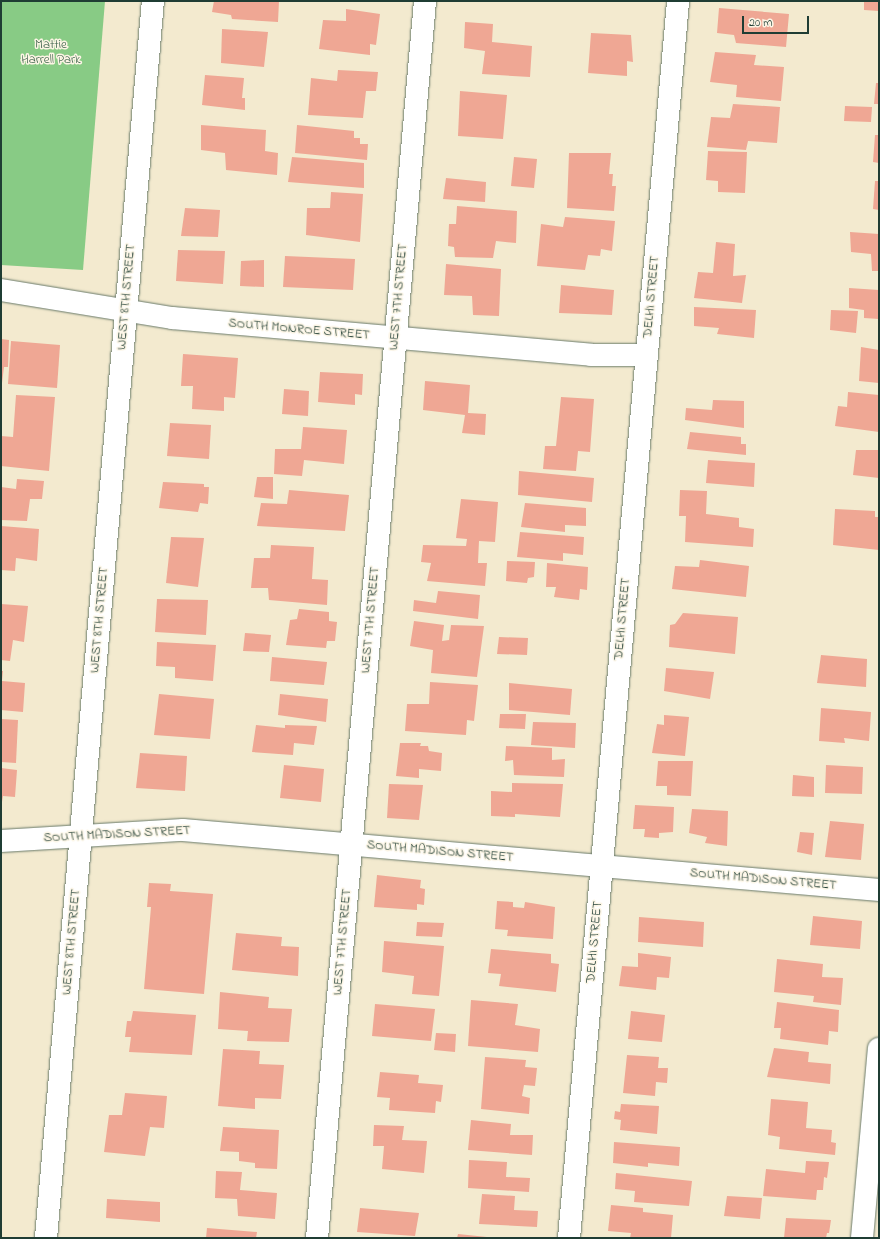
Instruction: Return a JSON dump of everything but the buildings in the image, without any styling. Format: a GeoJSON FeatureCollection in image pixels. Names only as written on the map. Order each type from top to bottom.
{"type":"FeatureCollection","features":[{"type":"Feature","properties":{"kind":"street","name":"WEST 8TH STREET"},"geometry":{"type":"LineString","coordinates":[[46,1238],[153,1]]}},
{"type":"Feature","properties":{"kind":"street","name":"WEST 7TH STREET"},"geometry":{"type":"LineString","coordinates":[[317,1238],[424,1]]}},
{"type":"Feature","properties":{"kind":"street","name":"DELHI STREET"},"geometry":{"type":"LineString","coordinates":[[569,1238],[678,1]]}},
{"type":"Feature","properties":{"kind":"street","name":"SOUTH MONROE STREET"},"geometry":{"type":"LineString","coordinates":[[1,290],[172,318],[591,355],[647,355]]}},
{"type":"Feature","properties":{"kind":"street","name":"SOUTH MADISON STREET"},"geometry":{"type":"LineString","coordinates":[[1,841],[184,830],[879,890]]}},
{"type":"Feature","properties":{"kind":"street"},"geometry":{"type":"LineString","coordinates":[[862,1238],[879,1049]]}},
{"type":"Feature","properties":{"kind":"green space","name":"Mattie Harrell Park"},"geometry":{"type":"Polygon","coordinates":[[[1,1],[105,1],[83,270],[1,265],[1,1]]]}}]}
